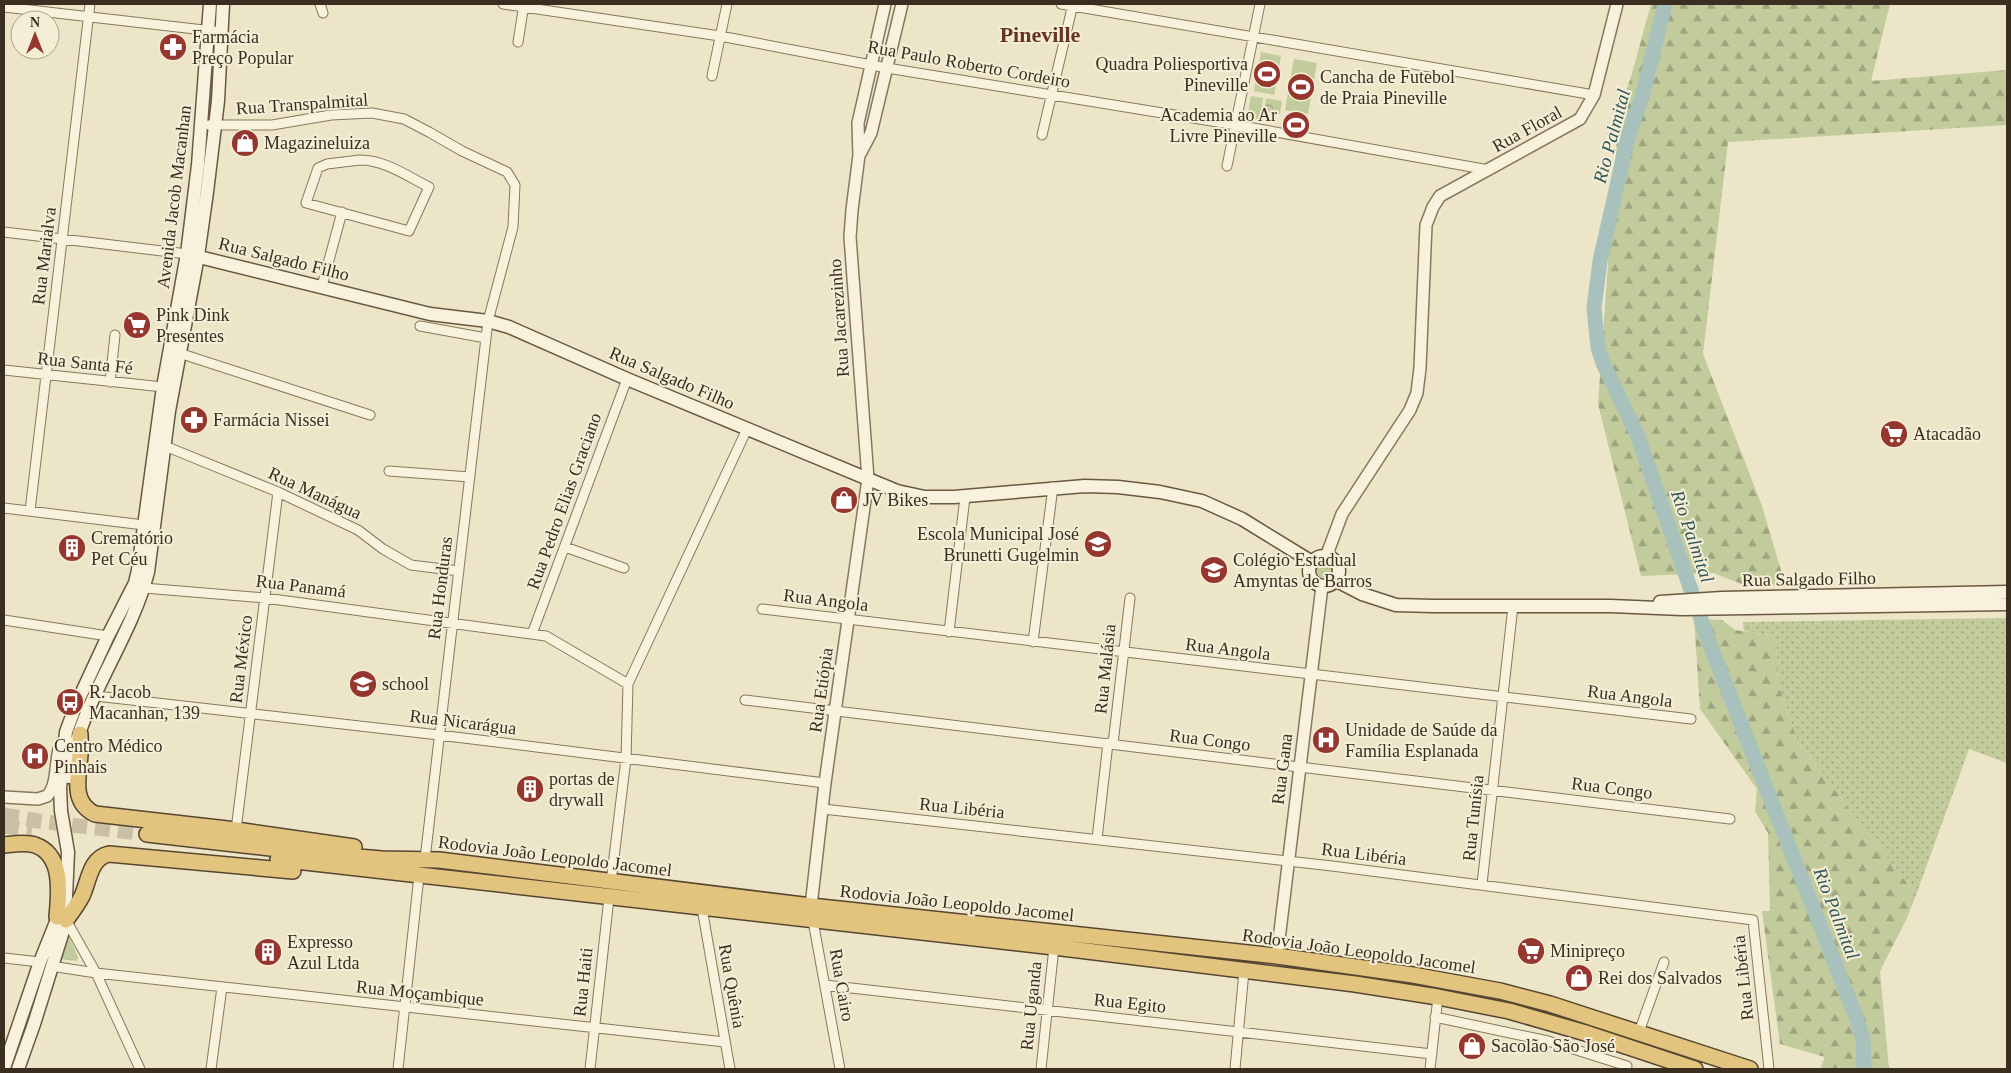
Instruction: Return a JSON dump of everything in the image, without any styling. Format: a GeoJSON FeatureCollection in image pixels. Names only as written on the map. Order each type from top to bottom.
{"type":"FeatureCollection","features":[{"type":"Feature","properties":{"kind":"highway"},"geometry":{"type":"LineString","coordinates":[[73,733],[81,752],[77,791],[82,804],[90,812],[101,816],[236,830],[425,859]]}},
{"type":"Feature","properties":{"kind":"highway","name":"Rodovia João Leopoldo Jacomel"},"geometry":{"type":"LineString","coordinates":[[1695,1069],[1541,1019],[1438,997],[1355,984],[1054,947],[812,913],[611,882],[425,859],[382,859],[147,839],[372,871],[702,908],[812,913],[1277,956],[1413,975],[1500,991],[1550,1004],[1750,1069]]}},
{"type":"Feature","properties":{"kind":"highway"},"geometry":{"type":"LineString","coordinates":[[4,845],[22,843],[35,845],[52,860],[60,882],[62,918]]}},
{"type":"Feature","properties":{"kind":"highway"},"geometry":{"type":"LineString","coordinates":[[62,918],[82,897],[89,874],[95,863],[101,856],[109,854],[309,872],[372,871]]}},
{"type":"Feature","properties":{"kind":"highway"},"geometry":{"type":"LineString","coordinates":[[1244,970],[1260,968],[1269,964],[1277,956]]}},
{"type":"Feature","properties":{"kind":"main road","name":"Avenida Jacob Macanhan"},"geometry":{"type":"LineString","coordinates":[[73,733],[96,696],[144,588],[148,572],[160,443],[163,387],[193,255],[210,4]]}},
{"type":"Feature","properties":{"kind":"main road","name":"Avenida Jacob Macanhan"},"geometry":{"type":"LineString","coordinates":[[46,964],[62,918],[66,897],[68,876],[67,793],[76,705],[135,583],[144,525],[179,353],[193,255],[215,126],[223,4]]}},
{"type":"Feature","properties":{"kind":"main road","name":"Rua Salgado Filho"},"geometry":{"type":"LineString","coordinates":[[193,255],[430,314],[488,321],[509,327],[627,379],[897,491],[925,497],[965,496],[1054,487],[1118,487],[1202,501],[1242,519],[1312,562]]}},
{"type":"Feature","properties":{"kind":"main road"},"geometry":{"type":"LineString","coordinates":[[1326,557],[1334,560],[1338,566],[1338,574],[1329,585],[1322,586],[1315,583],[1310,577],[1309,570],[1312,562],[1326,557]]}},
{"type":"Feature","properties":{"kind":"main road","name":"Rua Salgado Filho"},"geometry":{"type":"LineString","coordinates":[[1335,580],[1362,594],[1396,604],[1513,606],[1682,605],[2007,592]]}},
{"type":"Feature","properties":{"kind":"main road","name":"Rua Salgado Filho"},"geometry":{"type":"LineString","coordinates":[[1721,604],[2007,604]]}},
{"type":"Feature","properties":{"kind":"main road"},"geometry":{"type":"LineString","coordinates":[[108,636],[122,640]]}},
{"type":"Feature","properties":{"kind":"main road"},"geometry":{"type":"LineString","coordinates":[[4,1068],[46,964]]}},
{"type":"Feature","properties":{"kind":"main road"},"geometry":{"type":"LineString","coordinates":[[18,1069],[34,1024],[46,964]]}},
{"type":"Feature","properties":{"kind":"street","name":"Rua Marialva"},"geometry":{"type":"LineString","coordinates":[[30,511],[90,4]]}},
{"type":"Feature","properties":{"kind":"street"},"geometry":{"type":"LineString","coordinates":[[320,4],[323,13]]}},
{"type":"Feature","properties":{"kind":"street","name":"Rua Paulo Roberto Cordeiro"},"geometry":{"type":"LineString","coordinates":[[503,4],[524,5],[720,36],[886,68],[1236,125],[1489,170]]}},
{"type":"Feature","properties":{"kind":"street"},"geometry":{"type":"LineString","coordinates":[[712,76],[727,4]]}},
{"type":"Feature","properties":{"kind":"street","name":"Rua Jacarezinho"},"geometry":{"type":"LineString","coordinates":[[868,479],[850,237],[859,155],[858,123],[885,4]]}},
{"type":"Feature","properties":{"kind":"street","name":"Rua Jacarezinho"},"geometry":{"type":"LineString","coordinates":[[859,155],[871,133],[902,4]]}},
{"type":"Feature","properties":{"kind":"street"},"geometry":{"type":"LineString","coordinates":[[1061,4],[1594,95]]}},
{"type":"Feature","properties":{"kind":"street"},"geometry":{"type":"LineString","coordinates":[[1227,166],[1260,4]]}},
{"type":"Feature","properties":{"kind":"street","name":"Rua Floral"},"geometry":{"type":"LineString","coordinates":[[1326,557],[1342,514],[1410,410],[1417,393],[1420,368],[1426,225],[1433,207],[1440,196],[1580,119],[1594,95],[1617,4]]}},
{"type":"Feature","properties":{"kind":"street"},"geometry":{"type":"LineString","coordinates":[[518,42],[524,5]]}},
{"type":"Feature","properties":{"kind":"street"},"geometry":{"type":"LineString","coordinates":[[1042,136],[1073,5]]}},
{"type":"Feature","properties":{"kind":"street"},"geometry":{"type":"LineString","coordinates":[[4,7],[221,32]]}},
{"type":"Feature","properties":{"kind":"street","name":"Rua Transpalmital"},"geometry":{"type":"LineString","coordinates":[[202,123],[215,126],[272,125],[331,116],[372,113],[404,119],[462,151],[507,172],[515,185],[513,227],[488,321]]}},
{"type":"Feature","properties":{"kind":"street"},"geometry":{"type":"LineString","coordinates":[[372,160],[388,166],[428,187],[409,231],[342,212],[306,203],[318,168],[327,164],[372,160]]}},
{"type":"Feature","properties":{"kind":"street"},"geometry":{"type":"LineString","coordinates":[[322,286],[342,212]]}},
{"type":"Feature","properties":{"kind":"street","name":"Rua Salgado Filho"},"geometry":{"type":"LineString","coordinates":[[4,232],[193,255]]}},
{"type":"Feature","properties":{"kind":"street","name":"Rua Honduras"},"geometry":{"type":"LineString","coordinates":[[425,859],[488,321]]}},
{"type":"Feature","properties":{"kind":"street"},"geometry":{"type":"LineString","coordinates":[[420,326],[486,338]]}},
{"type":"Feature","properties":{"kind":"street"},"geometry":{"type":"LineString","coordinates":[[110,382],[115,335]]}},
{"type":"Feature","properties":{"kind":"street"},"geometry":{"type":"LineString","coordinates":[[179,353],[370,415]]}},
{"type":"Feature","properties":{"kind":"street","name":"Rua Santa Fé"},"geometry":{"type":"LineString","coordinates":[[4,370],[163,387]]}},
{"type":"Feature","properties":{"kind":"street","name":"Rua Pedro Elias Graciano"},"geometry":{"type":"LineString","coordinates":[[532,634],[627,379]]}},
{"type":"Feature","properties":{"kind":"street"},"geometry":{"type":"LineString","coordinates":[[611,882],[626,759],[628,684],[747,429]]}},
{"type":"Feature","properties":{"kind":"street","name":"Rua Manágua"},"geometry":{"type":"LineString","coordinates":[[160,443],[278,492],[358,530],[383,549],[412,565],[459,571]]}},
{"type":"Feature","properties":{"kind":"street"},"geometry":{"type":"LineString","coordinates":[[389,471],[470,477]]}},
{"type":"Feature","properties":{"kind":"street","name":"Rua Etiópia"},"geometry":{"type":"LineString","coordinates":[[812,913],[822,809],[868,479]]}},
{"type":"Feature","properties":{"kind":"street"},"geometry":{"type":"LineString","coordinates":[[1033,642],[1054,487]]}},
{"type":"Feature","properties":{"kind":"street","name":"Rua México"},"geometry":{"type":"LineString","coordinates":[[236,830],[278,492]]}},
{"type":"Feature","properties":{"kind":"street"},"geometry":{"type":"LineString","coordinates":[[949,632],[965,496]]}},
{"type":"Feature","properties":{"kind":"street"},"geometry":{"type":"LineString","coordinates":[[4,508],[144,525]]}},
{"type":"Feature","properties":{"kind":"street"},"geometry":{"type":"LineString","coordinates":[[565,547],[624,568]]}},
{"type":"Feature","properties":{"kind":"street","name":"Rua Gana"},"geometry":{"type":"LineString","coordinates":[[1277,956],[1322,586]]}},
{"type":"Feature","properties":{"kind":"street","name":"Rua Panamá"},"geometry":{"type":"LineString","coordinates":[[144,588],[265,598],[453,622]]}},
{"type":"Feature","properties":{"kind":"street","name":"Rua Malásia"},"geometry":{"type":"LineString","coordinates":[[1097,839],[1130,598]]}},
{"type":"Feature","properties":{"kind":"street","name":"Rua Tunísia"},"geometry":{"type":"LineString","coordinates":[[1482,884],[1513,606]]}},
{"type":"Feature","properties":{"kind":"street","name":"Rua Angola"},"geometry":{"type":"LineString","coordinates":[[762,609],[1691,719]]}},
{"type":"Feature","properties":{"kind":"street"},"geometry":{"type":"LineString","coordinates":[[4,620],[108,636]]}},
{"type":"Feature","properties":{"kind":"street"},"geometry":{"type":"LineString","coordinates":[[453,622],[546,636],[628,684]]}},
{"type":"Feature","properties":{"kind":"street","name":"Rua Nicarágua"},"geometry":{"type":"LineString","coordinates":[[96,696],[439,735],[826,783]]}},
{"type":"Feature","properties":{"kind":"street","name":"Rua Congo"},"geometry":{"type":"LineString","coordinates":[[745,700],[1730,819]]}},
{"type":"Feature","properties":{"kind":"street"},"geometry":{"type":"LineString","coordinates":[[4,797],[38,799],[44,798],[50,793],[53,786],[58,750],[73,733]]}},
{"type":"Feature","properties":{"kind":"street","name":"Rua Libéria"},"geometry":{"type":"LineString","coordinates":[[822,809],[1482,884],[1753,920],[1769,1069]]}},
{"type":"Feature","properties":{"kind":"street"},"geometry":{"type":"LineString","coordinates":[[398,1069],[419,876]]}},
{"type":"Feature","properties":{"kind":"street","name":"Rua Haiti"},"geometry":{"type":"LineString","coordinates":[[590,1069],[609,898]]}},
{"type":"Feature","properties":{"kind":"street","name":"Rua Quênia"},"geometry":{"type":"LineString","coordinates":[[702,908],[730,1069]]}},
{"type":"Feature","properties":{"kind":"street","name":"Rua Cairo"},"geometry":{"type":"LineString","coordinates":[[812,913],[840,1069]]}},
{"type":"Feature","properties":{"kind":"street"},"geometry":{"type":"LineString","coordinates":[[62,918],[96,973],[140,1069]]}},
{"type":"Feature","properties":{"kind":"street","name":"Rua Uganda"},"geometry":{"type":"LineString","coordinates":[[1041,1069],[1054,947]]}},
{"type":"Feature","properties":{"kind":"street","name":"Rua Moçambique"},"geometry":{"type":"LineString","coordinates":[[4,958],[96,973],[222,988],[725,1042]]}},
{"type":"Feature","properties":{"kind":"street"},"geometry":{"type":"LineString","coordinates":[[1639,1032],[1664,962]]}},
{"type":"Feature","properties":{"kind":"street"},"geometry":{"type":"LineString","coordinates":[[1235,1069],[1240,1032],[1244,970]]}},
{"type":"Feature","properties":{"kind":"street","name":"Rua Egito"},"geometry":{"type":"LineString","coordinates":[[825,985],[1432,1054]]}},
{"type":"Feature","properties":{"kind":"street"},"geometry":{"type":"LineString","coordinates":[[211,1069],[222,988]]}},
{"type":"Feature","properties":{"kind":"street"},"geometry":{"type":"LineString","coordinates":[[1430,1069],[1438,997]]}},
{"type":"Feature","properties":{"kind":"street"},"geometry":{"type":"LineString","coordinates":[[1436,1016],[1548,1041],[1627,1068],[1629,1047]]}},
{"type":"Feature","properties":{"kind":"green space"},"geometry":{"type":"Polygon","coordinates":[[[1651,4],[1890,4],[1871,81],[2007,70],[2007,125],[1728,142],[1703,354],[1762,506],[1785,584],[1747,586],[1713,573],[1641,576],[1598,404],[1619,110],[1631,77],[1651,4]]]}},
{"type":"Feature","properties":{"kind":"green space","name":"Quadra Poliesportiva Pineville"},"geometry":{"type":"Polygon","coordinates":[[[1261,52],[1281,56],[1274,95],[1254,91],[1261,52]]]}},
{"type":"Feature","properties":{"kind":"green space","name":"Cancha de Futebol de Praia Pineville"},"geometry":{"type":"Polygon","coordinates":[[[1294,59],[1317,63],[1308,114],[1285,110],[1294,59]]]}},
{"type":"Feature","properties":{"kind":"green space"},"geometry":{"type":"Polygon","coordinates":[[[1251,96],[1263,98],[1260,120],[1247,118],[1251,96]]]}},
{"type":"Feature","properties":{"kind":"green space"},"geometry":{"type":"Polygon","coordinates":[[[1266,98],[1282,101],[1280,114],[1264,111],[1266,98]]]}},
{"type":"Feature","properties":{"kind":"green space"},"geometry":{"type":"Polygon","coordinates":[[[1321,563],[1327,563],[1332,568],[1330,577],[1321,579],[1316,574],[1316,568],[1321,563]]]}},
{"type":"Feature","properties":{"kind":"green space"},"geometry":{"type":"Polygon","coordinates":[[[2007,618],[2007,763],[1969,749],[1916,895],[1798,742],[1778,684],[1776,636],[1744,631],[1743,622],[2007,618]]]}},
{"type":"Feature","properties":{"kind":"green space"},"geometry":{"type":"Polygon","coordinates":[[[1694,619],[1722,620],[1735,630],[1776,636],[1778,684],[1798,742],[1916,895],[1907,918],[1880,971],[1889,1069],[1820,1069],[1825,1057],[1780,1044],[1762,911],[1770,911],[1768,833],[1755,811],[1757,789],[1700,709],[1694,619]]]}},
{"type":"Feature","properties":{"kind":"green space"},"geometry":{"type":"Polygon","coordinates":[[[68,934],[78,957],[77,961],[60,959],[68,934]]]}},
{"type":"Feature","properties":{"kind":"waterway","name":"Rio Palmital"},"geometry":{"type":"LineString","coordinates":[[1665,4],[1642,97],[1629,133],[1600,261],[1594,308],[1598,348],[1603,363],[1637,434],[1710,645],[1855,1014],[1863,1039],[1864,1069]]}},
{"type":"Feature","properties":{"kind":"tunnel"},"geometry":{"type":"LineString","coordinates":[[4,815],[147,834]]}},
{"type":"Feature","properties":{"kind":"tunnel"},"geometry":{"type":"LineString","coordinates":[[4,826],[32,830]]}},
{"type":"Feature","properties":{"kind":"place","name":"Farmácia Preço Popular"},"geometry":{"type":"Point","coordinates":[173,47]}},
{"type":"Feature","properties":{"kind":"place","name":"Quadra Poliesportiva Pineville"},"geometry":{"type":"Point","coordinates":[1267,74]}},
{"type":"Feature","properties":{"kind":"place","name":"Cancha de Futebol de Praia Pineville"},"geometry":{"type":"Point","coordinates":[1301,87]}},
{"type":"Feature","properties":{"kind":"place","name":"Academia ao Ar Livre Pineville"},"geometry":{"type":"Point","coordinates":[1296,125]}},
{"type":"Feature","properties":{"kind":"place","name":"Magazineluiza"},"geometry":{"type":"Point","coordinates":[245,143]}},
{"type":"Feature","properties":{"kind":"place","name":"Pink Dink Presentes"},"geometry":{"type":"Point","coordinates":[137,325]}},
{"type":"Feature","properties":{"kind":"place","name":"Farmácia Nissei"},"geometry":{"type":"Point","coordinates":[194,420]}},
{"type":"Feature","properties":{"kind":"place","name":"Atacadão"},"geometry":{"type":"Point","coordinates":[1894,434]}},
{"type":"Feature","properties":{"kind":"place","name":"JV Bikes"},"geometry":{"type":"Point","coordinates":[844,500]}},
{"type":"Feature","properties":{"kind":"place","name":"Escola Municipal José Brunetti Gugelmin"},"geometry":{"type":"Point","coordinates":[1098,544]}},
{"type":"Feature","properties":{"kind":"place","name":"Crematório Pet Céu"},"geometry":{"type":"Point","coordinates":[72,548]}},
{"type":"Feature","properties":{"kind":"place","name":"Colégio Estadual Amyntas de Barros"},"geometry":{"type":"Point","coordinates":[1214,570]}},
{"type":"Feature","properties":{"kind":"place","name":"school"},"geometry":{"type":"Point","coordinates":[363,684]}},
{"type":"Feature","properties":{"kind":"place","name":"R. Jacob Macanhan, 139"},"geometry":{"type":"Point","coordinates":[70,702]}},
{"type":"Feature","properties":{"kind":"place","name":"Unidade de Saúde da Família Esplanada"},"geometry":{"type":"Point","coordinates":[1326,740]}},
{"type":"Feature","properties":{"kind":"place","name":"Centro Médico Pinhais"},"geometry":{"type":"Point","coordinates":[35,756]}},
{"type":"Feature","properties":{"kind":"place","name":"portas de drywall"},"geometry":{"type":"Point","coordinates":[530,789]}},
{"type":"Feature","properties":{"kind":"place","name":"Minipreço"},"geometry":{"type":"Point","coordinates":[1531,951]}},
{"type":"Feature","properties":{"kind":"place","name":"Expresso Azul Ltda"},"geometry":{"type":"Point","coordinates":[268,952]}},
{"type":"Feature","properties":{"kind":"place","name":"Rei dos Salvados"},"geometry":{"type":"Point","coordinates":[1579,978]}},
{"type":"Feature","properties":{"kind":"place","name":"Sacolão São José"},"geometry":{"type":"Point","coordinates":[1472,1046]}},
{"type":"Feature","properties":{"kind":"district","name":"Pineville"},"geometry":{"type":"Point","coordinates":[1040,34]}}]}
